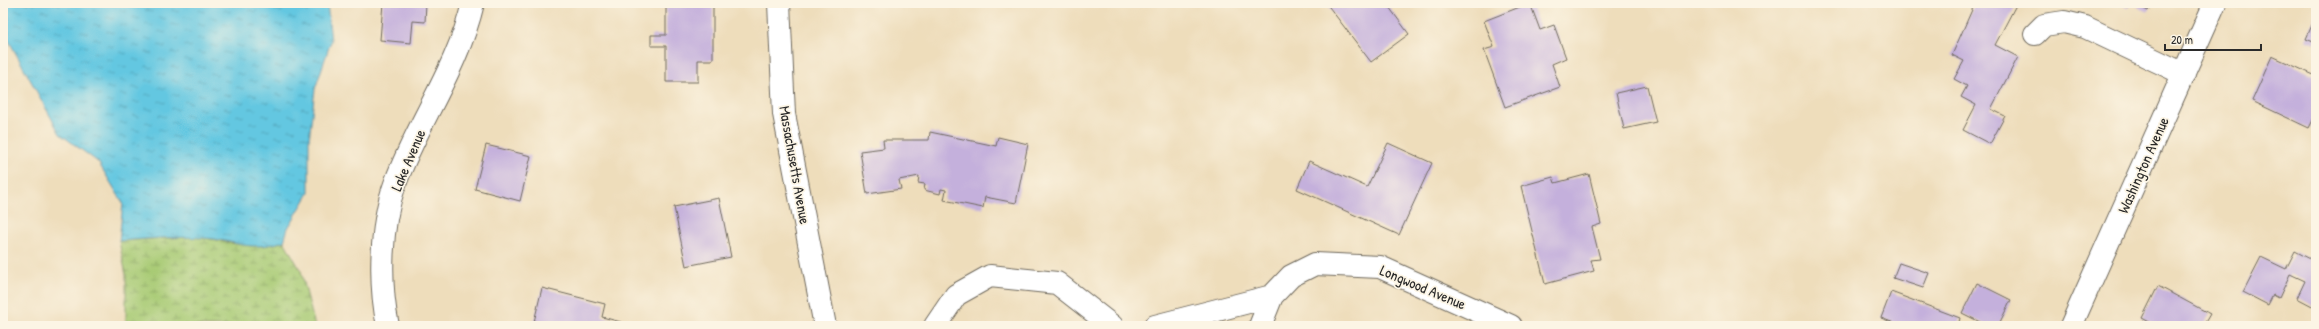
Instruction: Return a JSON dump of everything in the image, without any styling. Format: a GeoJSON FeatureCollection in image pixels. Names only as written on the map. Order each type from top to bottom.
{"type":"FeatureCollection","features":[{"type":"Feature","properties":{"kind":"street","name":"Lake Avenue"},"geometry":{"type":"LineString","coordinates":[[388,326],[385,310],[382,266],[386,226],[394,185],[459,48],[474,3]]}},
{"type":"Feature","properties":{"kind":"street","name":"Massachusetts Avenue"},"geometry":{"type":"LineString","coordinates":[[779,3],[784,114],[825,326]]}},
{"type":"Feature","properties":{"kind":"street","name":"Washington Avenue"},"geometry":{"type":"LineString","coordinates":[[2071,326],[2215,3]]}},
{"type":"Feature","properties":{"kind":"street"},"geometry":{"type":"LineString","coordinates":[[2034,34],[2044,25],[2064,22],[2091,30],[2184,74]]}},
{"type":"Feature","properties":{"kind":"street","name":"Longwood Avenue"},"geometry":{"type":"LineString","coordinates":[[1272,296],[1291,276],[1315,264],[1380,267],[1511,326]]}},
{"type":"Feature","properties":{"kind":"street"},"geometry":{"type":"LineString","coordinates":[[935,326],[956,294],[990,276],[1056,283],[1112,326]]}},
{"type":"Feature","properties":{"kind":"street"},"geometry":{"type":"LineString","coordinates":[[1155,326],[1272,296]]}},
{"type":"Feature","properties":{"kind":"street"},"geometry":{"type":"LineString","coordinates":[[1260,326],[1272,296]]}},
{"type":"Feature","properties":{"kind":"green space"},"geometry":{"type":"Polygon","coordinates":[[[200,237],[254,246],[284,241],[301,271],[315,326],[126,326],[126,275],[119,241],[200,237]]]}},
{"type":"Feature","properties":{"kind":"water"},"geometry":{"type":"Polygon","coordinates":[[[3,3],[327,3],[331,41],[315,89],[309,140],[309,193],[288,228],[284,241],[261,246],[251,246],[215,239],[192,237],[119,241],[123,203],[98,162],[60,134],[3,30],[3,3]]]}},
{"type":"Feature","properties":{"kind":"building"},"geometry":{"type":"Polygon","coordinates":[[[383,3],[426,3],[425,22],[413,21],[411,43],[380,40],[383,3]]]}},
{"type":"Feature","properties":{"kind":"building"},"geometry":{"type":"Polygon","coordinates":[[[666,3],[713,3],[713,60],[698,60],[698,82],[666,82],[666,46],[651,46],[651,35],[666,35],[666,3]]]}},
{"type":"Feature","properties":{"kind":"building"},"geometry":{"type":"Polygon","coordinates":[[[1326,3],[1386,3],[1409,34],[1371,62],[1326,3]]]}},
{"type":"Feature","properties":{"kind":"building"},"geometry":{"type":"Polygon","coordinates":[[[1530,3],[1540,30],[1554,25],[1566,58],[1552,64],[1560,87],[1505,107],[1484,50],[1494,47],[1484,21],[1530,3]]]}},
{"type":"Feature","properties":{"kind":"building"},"geometry":{"type":"Polygon","coordinates":[[[1975,3],[2016,5],[1995,45],[2018,57],[1991,109],[2005,116],[1990,144],[1963,130],[1976,105],[1961,97],[1967,86],[1954,79],[1964,61],[1952,55],[1975,3]]]}},
{"type":"Feature","properties":{"kind":"building"},"geometry":{"type":"Polygon","coordinates":[[[2118,3],[2131,3],[2129,8],[2118,3]]]}},
{"type":"Feature","properties":{"kind":"building"},"geometry":{"type":"Polygon","coordinates":[[[2132,3],[2152,3],[2148,11],[2132,3]]]}},
{"type":"Feature","properties":{"kind":"building"},"geometry":{"type":"Polygon","coordinates":[[[2316,16],[2316,43],[2306,39],[2316,16]]]}},
{"type":"Feature","properties":{"kind":"building"},"geometry":{"type":"Polygon","coordinates":[[[2272,56],[2316,76],[2316,114],[2309,128],[2252,101],[2272,56]]]}},
{"type":"Feature","properties":{"kind":"building"},"geometry":{"type":"Polygon","coordinates":[[[1647,86],[1656,122],[1624,129],[1616,93],[1647,86]]]}},
{"type":"Feature","properties":{"kind":"building"},"geometry":{"type":"Polygon","coordinates":[[[930,132],[996,146],[998,137],[1028,144],[1016,203],[985,197],[983,208],[944,200],[946,190],[941,189],[940,194],[924,190],[925,184],[918,183],[919,176],[899,180],[901,189],[867,194],[860,151],[884,148],[883,140],[929,140],[930,132]]]}},
{"type":"Feature","properties":{"kind":"building"},"geometry":{"type":"Polygon","coordinates":[[[1388,143],[1432,163],[1399,235],[1297,189],[1309,161],[1367,187],[1388,143]]]}},
{"type":"Feature","properties":{"kind":"building"},"geometry":{"type":"Polygon","coordinates":[[[486,145],[531,156],[520,201],[475,189],[486,145]]]}},
{"type":"Feature","properties":{"kind":"building"},"geometry":{"type":"Polygon","coordinates":[[[1589,174],[1601,224],[1592,227],[1600,259],[1591,260],[1594,271],[1545,284],[1521,186],[1553,177],[1555,183],[1589,174]]]}},
{"type":"Feature","properties":{"kind":"building"},"geometry":{"type":"Polygon","coordinates":[[[719,198],[731,257],[686,266],[674,207],[719,198]]]}},
{"type":"Feature","properties":{"kind":"building"},"geometry":{"type":"Polygon","coordinates":[[[2295,251],[2316,262],[2313,268],[2316,269],[2316,308],[2297,298],[2305,281],[2290,274],[2279,298],[2273,295],[2268,305],[2243,292],[2261,257],[2286,269],[2295,251]]]}},
{"type":"Feature","properties":{"kind":"building"},"geometry":{"type":"Polygon","coordinates":[[[1899,263],[1929,273],[1923,288],[1893,278],[1899,263]]]}},
{"type":"Feature","properties":{"kind":"building"},"geometry":{"type":"Polygon","coordinates":[[[1977,283],[2011,300],[1998,326],[1988,326],[1962,313],[1977,283]]]}},
{"type":"Feature","properties":{"kind":"building"},"geometry":{"type":"Polygon","coordinates":[[[2158,286],[2210,314],[2203,326],[2157,326],[2142,318],[2158,286]]]}},
{"type":"Feature","properties":{"kind":"building"},"geometry":{"type":"Polygon","coordinates":[[[542,288],[605,304],[602,317],[621,322],[620,326],[533,326],[542,288]]]}},
{"type":"Feature","properties":{"kind":"building"},"geometry":{"type":"Polygon","coordinates":[[[1891,292],[1960,318],[1958,326],[1902,326],[1881,318],[1891,292]]]}}]}
